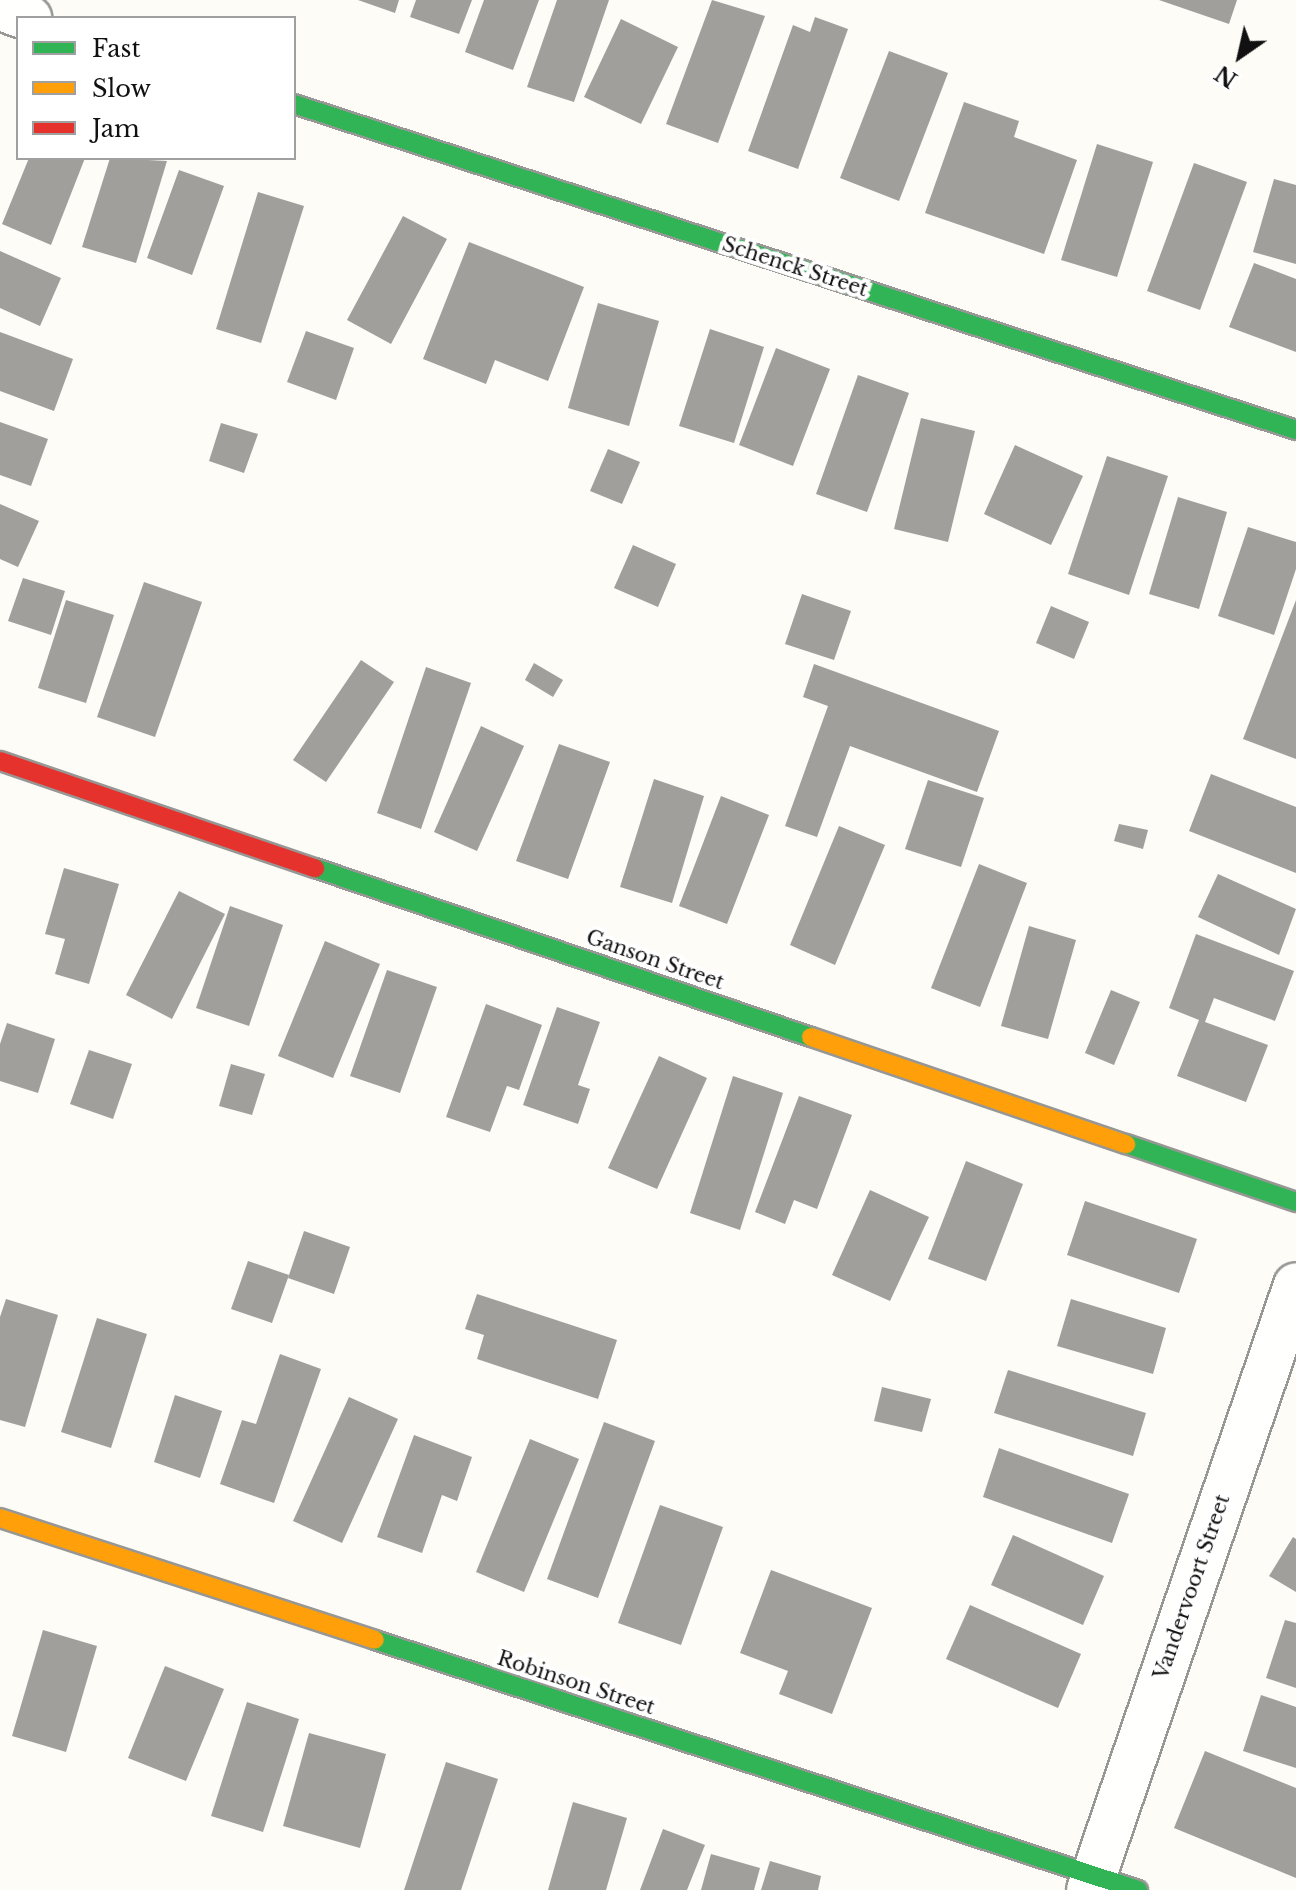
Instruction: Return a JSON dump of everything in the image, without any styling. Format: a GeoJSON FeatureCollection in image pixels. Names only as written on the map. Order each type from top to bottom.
{"type":"FeatureCollection","features":[{"type":"Feature","properties":{"kind":"street"},"geometry":{"type":"LineString","coordinates":[[0,8],[23,16]]}},
{"type":"Feature","properties":{"kind":"street","name":"Schenck Street"},"geometry":{"type":"LineString","coordinates":[[296,105],[1296,430]]}},
{"type":"Feature","properties":{"kind":"street","name":"Ganson Street"},"geometry":{"type":"LineString","coordinates":[[0,761],[1296,1202]]}},
{"type":"Feature","properties":{"kind":"street","name":"Vandervoort Street"},"geometry":{"type":"LineString","coordinates":[[1091,1882],[1296,1285]]}},
{"type":"Feature","properties":{"kind":"street","name":"Robinson Street"},"geometry":{"type":"LineString","coordinates":[[0,1518],[1091,1882],[1138,1890]]}},
{"type":"Feature","properties":{"kind":"building"},"geometry":{"type":"Polygon","coordinates":[[[358,0],[399,0],[395,13],[358,0]]]}},
{"type":"Feature","properties":{"kind":"building"},"geometry":{"type":"Polygon","coordinates":[[[416,0],[472,0],[459,34],[410,17],[416,0]]]}},
{"type":"Feature","properties":{"kind":"building"},"geometry":{"type":"Polygon","coordinates":[[[484,0],[539,0],[513,70],[465,52],[484,0]]]}},
{"type":"Feature","properties":{"kind":"building"},"geometry":{"type":"Polygon","coordinates":[[[557,0],[609,0],[574,102],[527,87],[557,0]]]}},
{"type":"Feature","properties":{"kind":"building"},"geometry":{"type":"Polygon","coordinates":[[[712,0],[765,16],[718,143],[666,124],[712,0]]]}},
{"type":"Feature","properties":{"kind":"building"},"geometry":{"type":"Polygon","coordinates":[[[1159,0],[1237,0],[1229,24],[1159,0]]]}},
{"type":"Feature","properties":{"kind":"building"},"geometry":{"type":"Polygon","coordinates":[[[815,17],[848,29],[798,169],[748,151],[793,25],[810,32],[815,17]]]}},
{"type":"Feature","properties":{"kind":"building"},"geometry":{"type":"Polygon","coordinates":[[[621,19],[678,47],[641,124],[584,97],[621,19]]]}},
{"type":"Feature","properties":{"kind":"building"},"geometry":{"type":"Polygon","coordinates":[[[889,51],[948,73],[899,201],[840,178],[889,51]]]}},
{"type":"Feature","properties":{"kind":"building"},"geometry":{"type":"Polygon","coordinates":[[[964,102],[1019,121],[1014,137],[1077,160],[1044,254],[925,213],[964,102]]]}},
{"type":"Feature","properties":{"kind":"building"},"geometry":{"type":"Polygon","coordinates":[[[1097,144],[1153,162],[1117,277],[1061,260],[1097,144]]]}},
{"type":"Feature","properties":{"kind":"building"},"geometry":{"type":"Polygon","coordinates":[[[28,160],[84,160],[51,245],[2,224],[28,160]]]}},
{"type":"Feature","properties":{"kind":"building"},"geometry":{"type":"Polygon","coordinates":[[[109,160],[167,161],[136,263],[82,247],[109,160]]]}},
{"type":"Feature","properties":{"kind":"building"},"geometry":{"type":"Polygon","coordinates":[[[1194,163],[1247,182],[1200,310],[1147,291],[1194,163]]]}},
{"type":"Feature","properties":{"kind":"building"},"geometry":{"type":"Polygon","coordinates":[[[179,170],[224,186],[192,275],[147,258],[179,170]]]}},
{"type":"Feature","properties":{"kind":"building"},"geometry":{"type":"Polygon","coordinates":[[[1274,179],[1296,185],[1296,264],[1253,252],[1274,179]]]}},
{"type":"Feature","properties":{"kind":"building"},"geometry":{"type":"Polygon","coordinates":[[[258,192],[304,206],[261,343],[216,329],[258,192]]]}},
{"type":"Feature","properties":{"kind":"building"},"geometry":{"type":"Polygon","coordinates":[[[403,216],[447,239],[391,344],[347,320],[403,216]]]}},
{"type":"Feature","properties":{"kind":"building"},"geometry":{"type":"Polygon","coordinates":[[[469,242],[584,287],[548,381],[495,360],[486,384],[423,359],[469,242]]]}},
{"type":"Feature","properties":{"kind":"building"},"geometry":{"type":"Polygon","coordinates":[[[0,251],[61,278],[40,326],[0,308],[0,251]]]}},
{"type":"Feature","properties":{"kind":"building"},"geometry":{"type":"Polygon","coordinates":[[[1254,263],[1296,279],[1296,352],[1229,327],[1254,263]]]}},
{"type":"Feature","properties":{"kind":"building"},"geometry":{"type":"Polygon","coordinates":[[[598,303],[659,321],[629,426],[568,408],[598,303]]]}},
{"type":"Feature","properties":{"kind":"building"},"geometry":{"type":"Polygon","coordinates":[[[710,329],[764,347],[734,443],[679,426],[710,329]]]}},
{"type":"Feature","properties":{"kind":"building"},"geometry":{"type":"Polygon","coordinates":[[[306,331],[354,348],[336,400],[287,382],[306,331]]]}},
{"type":"Feature","properties":{"kind":"building"},"geometry":{"type":"Polygon","coordinates":[[[0,332],[73,359],[54,411],[0,391],[0,332]]]}},
{"type":"Feature","properties":{"kind":"building"},"geometry":{"type":"Polygon","coordinates":[[[776,348],[830,369],[793,466],[739,445],[776,348]]]}},
{"type":"Feature","properties":{"kind":"building"},"geometry":{"type":"Polygon","coordinates":[[[858,375],[909,393],[867,512],[816,494],[858,375]]]}},
{"type":"Feature","properties":{"kind":"building"},"geometry":{"type":"Polygon","coordinates":[[[921,418],[975,431],[948,542],[894,529],[921,418]]]}},
{"type":"Feature","properties":{"kind":"building"},"geometry":{"type":"Polygon","coordinates":[[[0,422],[48,439],[31,486],[0,475],[0,422]]]}},
{"type":"Feature","properties":{"kind":"building"},"geometry":{"type":"Polygon","coordinates":[[[221,423],[258,434],[244,473],[209,461],[221,423]]]}},
{"type":"Feature","properties":{"kind":"building"},"geometry":{"type":"Polygon","coordinates":[[[1015,445],[1083,476],[1051,545],[984,514],[1015,445]]]}},
{"type":"Feature","properties":{"kind":"building"},"geometry":{"type":"Polygon","coordinates":[[[608,449],[640,462],[622,504],[590,491],[608,449]]]}},
{"type":"Feature","properties":{"kind":"building"},"geometry":{"type":"Polygon","coordinates":[[[1107,456],[1168,476],[1129,595],[1068,574],[1107,456]]]}},
{"type":"Feature","properties":{"kind":"building"},"geometry":{"type":"Polygon","coordinates":[[[1178,497],[1227,512],[1199,609],[1149,594],[1178,497]]]}},
{"type":"Feature","properties":{"kind":"building"},"geometry":{"type":"Polygon","coordinates":[[[0,504],[39,521],[18,567],[0,559],[0,504]]]}},
{"type":"Feature","properties":{"kind":"building"},"geometry":{"type":"Polygon","coordinates":[[[1248,527],[1296,542],[1296,569],[1274,635],[1218,616],[1248,527]]]}},
{"type":"Feature","properties":{"kind":"building"},"geometry":{"type":"Polygon","coordinates":[[[633,545],[676,564],[658,607],[614,588],[633,545]]]}},
{"type":"Feature","properties":{"kind":"building"},"geometry":{"type":"Polygon","coordinates":[[[23,578],[65,591],[51,635],[8,621],[23,578]]]}},
{"type":"Feature","properties":{"kind":"building"},"geometry":{"type":"Polygon","coordinates":[[[144,582],[202,602],[155,737],[97,717],[144,582]]]}},
{"type":"Feature","properties":{"kind":"building"},"geometry":{"type":"Polygon","coordinates":[[[802,594],[851,611],[834,660],[785,644],[802,594]]]}},
{"type":"Feature","properties":{"kind":"building"},"geometry":{"type":"Polygon","coordinates":[[[66,600],[114,615],[86,703],[38,688],[66,600]]]}},
{"type":"Feature","properties":{"kind":"building"},"geometry":{"type":"Polygon","coordinates":[[[1296,600],[1296,759],[1243,739],[1296,600]]]}},
{"type":"Feature","properties":{"kind":"building"},"geometry":{"type":"Polygon","coordinates":[[[1051,606],[1089,622],[1074,659],[1036,643],[1051,606]]]}},
{"type":"Feature","properties":{"kind":"building"},"geometry":{"type":"Polygon","coordinates":[[[361,660],[394,682],[326,782],[293,760],[361,660]]]}},
{"type":"Feature","properties":{"kind":"building"},"geometry":{"type":"Polygon","coordinates":[[[534,663],[563,680],[553,697],[525,680],[534,663]]]}},
{"type":"Feature","properties":{"kind":"building"},"geometry":{"type":"Polygon","coordinates":[[[814,664],[999,731],[977,792],[850,746],[817,837],[785,826],[828,706],[803,697],[814,664]]]}},
{"type":"Feature","properties":{"kind":"building"},"geometry":{"type":"Polygon","coordinates":[[[426,667],[471,683],[421,829],[377,813],[426,667]]]}},
{"type":"Feature","properties":{"kind":"building"},"geometry":{"type":"Polygon","coordinates":[[[481,726],[524,746],[477,851],[434,832],[481,726]]]}},
{"type":"Feature","properties":{"kind":"building"},"geometry":{"type":"Polygon","coordinates":[[[559,744],[610,762],[568,879],[516,861],[559,744]]]}},
{"type":"Feature","properties":{"kind":"building"},"geometry":{"type":"Polygon","coordinates":[[[1211,774],[1296,807],[1296,873],[1189,831],[1211,774]]]}},
{"type":"Feature","properties":{"kind":"building"},"geometry":{"type":"Polygon","coordinates":[[[654,779],[704,796],[672,903],[620,887],[654,779]]]}},
{"type":"Feature","properties":{"kind":"building"},"geometry":{"type":"Polygon","coordinates":[[[928,780],[984,798],[961,867],[905,849],[928,780]]]}},
{"type":"Feature","properties":{"kind":"building"},"geometry":{"type":"Polygon","coordinates":[[[721,796],[769,815],[727,924],[679,906],[721,796]]]}},
{"type":"Feature","properties":{"kind":"building"},"geometry":{"type":"Polygon","coordinates":[[[1119,824],[1148,830],[1143,849],[1114,841],[1119,824]]]}},
{"type":"Feature","properties":{"kind":"building"},"geometry":{"type":"Polygon","coordinates":[[[839,826],[885,845],[835,965],[790,945],[839,826]]]}},
{"type":"Feature","properties":{"kind":"building"},"geometry":{"type":"Polygon","coordinates":[[[979,864],[1027,883],[980,1007],[931,988],[979,864]]]}},
{"type":"Feature","properties":{"kind":"building"},"geometry":{"type":"Polygon","coordinates":[[[64,868],[119,884],[89,984],[55,974],[65,939],[45,934],[64,868]]]}},
{"type":"Feature","properties":{"kind":"building"},"geometry":{"type":"Polygon","coordinates":[[[1218,874],[1296,909],[1279,955],[1198,917],[1218,874]]]}},
{"type":"Feature","properties":{"kind":"building"},"geometry":{"type":"Polygon","coordinates":[[[179,891],[225,914],[172,1019],[126,995],[179,891]]]}},
{"type":"Feature","properties":{"kind":"building"},"geometry":{"type":"Polygon","coordinates":[[[230,906],[283,925],[249,1026],[196,1008],[230,906]]]}},
{"type":"Feature","properties":{"kind":"building"},"geometry":{"type":"Polygon","coordinates":[[[1029,926],[1076,940],[1048,1039],[1001,1026],[1029,926]]]}},
{"type":"Feature","properties":{"kind":"building"},"geometry":{"type":"Polygon","coordinates":[[[1196,934],[1294,971],[1275,1021],[1214,998],[1205,1022],[1268,1045],[1246,1102],[1177,1076],[1199,1020],[1169,1008],[1196,934]]]}},
{"type":"Feature","properties":{"kind":"building"},"geometry":{"type":"Polygon","coordinates":[[[325,941],[380,964],[333,1078],[278,1056],[325,941]]]}},
{"type":"Feature","properties":{"kind":"building"},"geometry":{"type":"Polygon","coordinates":[[[387,970],[437,987],[400,1093],[350,1076],[387,970]]]}},
{"type":"Feature","properties":{"kind":"building"},"geometry":{"type":"Polygon","coordinates":[[[1111,990],[1140,1002],[1114,1065],[1085,1053],[1111,990]]]}},
{"type":"Feature","properties":{"kind":"building"},"geometry":{"type":"Polygon","coordinates":[[[486,1004],[542,1025],[519,1090],[507,1086],[490,1132],[446,1117],[486,1004]]]}},
{"type":"Feature","properties":{"kind":"building"},"geometry":{"type":"Polygon","coordinates":[[[557,1007],[600,1022],[578,1085],[590,1089],[578,1124],[523,1105],[557,1007]]]}},
{"type":"Feature","properties":{"kind":"building"},"geometry":{"type":"Polygon","coordinates":[[[7,1023],[55,1039],[38,1093],[0,1081],[0,1044],[7,1023]]]}},
{"type":"Feature","properties":{"kind":"building"},"geometry":{"type":"Polygon","coordinates":[[[89,1050],[132,1064],[113,1119],[70,1104],[89,1050]]]}},
{"type":"Feature","properties":{"kind":"building"},"geometry":{"type":"Polygon","coordinates":[[[659,1056],[707,1078],[657,1189],[608,1168],[659,1056]]]}},
{"type":"Feature","properties":{"kind":"building"},"geometry":{"type":"Polygon","coordinates":[[[231,1064],[265,1074],[252,1115],[219,1106],[231,1064]]]}},
{"type":"Feature","properties":{"kind":"building"},"geometry":{"type":"Polygon","coordinates":[[[733,1076],[783,1093],[740,1230],[690,1213],[733,1076]]]}},
{"type":"Feature","properties":{"kind":"building"},"geometry":{"type":"Polygon","coordinates":[[[799,1096],[852,1115],[817,1209],[794,1200],[785,1224],[755,1212],[799,1096]]]}},
{"type":"Feature","properties":{"kind":"building"},"geometry":{"type":"Polygon","coordinates":[[[966,1161],[1023,1184],[986,1281],[928,1259],[966,1161]]]}},
{"type":"Feature","properties":{"kind":"building"},"geometry":{"type":"Polygon","coordinates":[[[870,1190],[929,1217],[890,1301],[832,1275],[870,1190]]]}},
{"type":"Feature","properties":{"kind":"building"},"geometry":{"type":"Polygon","coordinates":[[[1085,1201],[1197,1239],[1179,1293],[1067,1255],[1085,1201]]]}},
{"type":"Feature","properties":{"kind":"building"},"geometry":{"type":"Polygon","coordinates":[[[304,1231],[350,1247],[334,1294],[288,1278],[304,1231]]]}},
{"type":"Feature","properties":{"kind":"building"},"geometry":{"type":"Polygon","coordinates":[[[248,1261],[289,1275],[272,1323],[231,1309],[248,1261]]]}},
{"type":"Feature","properties":{"kind":"building"},"geometry":{"type":"Polygon","coordinates":[[[477,1294],[617,1340],[598,1399],[477,1359],[484,1335],[465,1329],[477,1294]]]}},
{"type":"Feature","properties":{"kind":"building"},"geometry":{"type":"Polygon","coordinates":[[[6,1299],[58,1315],[25,1427],[0,1420],[0,1317],[6,1299]]]}},
{"type":"Feature","properties":{"kind":"building"},"geometry":{"type":"Polygon","coordinates":[[[1071,1299],[1166,1328],[1153,1374],[1057,1346],[1071,1299]]]}},
{"type":"Feature","properties":{"kind":"building"},"geometry":{"type":"Polygon","coordinates":[[[97,1318],[147,1334],[111,1448],[61,1432],[97,1318]]]}},
{"type":"Feature","properties":{"kind":"building"},"geometry":{"type":"Polygon","coordinates":[[[280,1354],[321,1369],[274,1503],[220,1484],[242,1420],[256,1424],[280,1354]]]}},
{"type":"Feature","properties":{"kind":"building"},"geometry":{"type":"Polygon","coordinates":[[[1008,1370],[1146,1413],[1133,1456],[994,1413],[1008,1370]]]}},
{"type":"Feature","properties":{"kind":"building"},"geometry":{"type":"Polygon","coordinates":[[[882,1387],[931,1399],[922,1432],[874,1421],[882,1387]]]}},
{"type":"Feature","properties":{"kind":"building"},"geometry":{"type":"Polygon","coordinates":[[[175,1395],[222,1411],[200,1478],[154,1462],[175,1395]]]}},
{"type":"Feature","properties":{"kind":"building"},"geometry":{"type":"Polygon","coordinates":[[[349,1397],[398,1419],[342,1543],[293,1521],[349,1397]]]}},
{"type":"Feature","properties":{"kind":"building"},"geometry":{"type":"Polygon","coordinates":[[[604,1422],[655,1441],[598,1598],[547,1579],[604,1422]]]}},
{"type":"Feature","properties":{"kind":"building"},"geometry":{"type":"Polygon","coordinates":[[[414,1435],[472,1457],[457,1501],[442,1495],[422,1553],[377,1537],[414,1435]]]}},
{"type":"Feature","properties":{"kind":"building"},"geometry":{"type":"Polygon","coordinates":[[[530,1439],[579,1459],[524,1592],[476,1572],[530,1439]]]}},
{"type":"Feature","properties":{"kind":"building"},"geometry":{"type":"Polygon","coordinates":[[[999,1448],[1129,1494],[1112,1543],[983,1497],[999,1448]]]}},
{"type":"Feature","properties":{"kind":"building"},"geometry":{"type":"Polygon","coordinates":[[[660,1505],[723,1527],[681,1645],[618,1623],[660,1505]]]}},
{"type":"Feature","properties":{"kind":"building"},"geometry":{"type":"Polygon","coordinates":[[[1013,1535],[1104,1576],[1083,1625],[991,1585],[1013,1535]]]}},
{"type":"Feature","properties":{"kind":"building"},"geometry":{"type":"Polygon","coordinates":[[[1293,1537],[1296,1539],[1296,1592],[1269,1576],[1293,1537]]]}},
{"type":"Feature","properties":{"kind":"building"},"geometry":{"type":"Polygon","coordinates":[[[771,1570],[872,1608],[832,1714],[779,1694],[788,1671],[740,1653],[771,1570]]]}},
{"type":"Feature","properties":{"kind":"building"},"geometry":{"type":"Polygon","coordinates":[[[970,1605],[1081,1654],[1058,1708],[946,1659],[970,1605]]]}},
{"type":"Feature","properties":{"kind":"building"},"geometry":{"type":"Polygon","coordinates":[[[1285,1620],[1296,1623],[1296,1688],[1266,1678],[1285,1620]]]}},
{"type":"Feature","properties":{"kind":"building"},"geometry":{"type":"Polygon","coordinates":[[[43,1630],[97,1646],[66,1752],[12,1736],[43,1630]]]}},
{"type":"Feature","properties":{"kind":"building"},"geometry":{"type":"Polygon","coordinates":[[[165,1666],[224,1689],[186,1781],[128,1758],[165,1666]]]}},
{"type":"Feature","properties":{"kind":"building"},"geometry":{"type":"Polygon","coordinates":[[[1261,1695],[1296,1707],[1296,1768],[1243,1751],[1261,1695]]]}},
{"type":"Feature","properties":{"kind":"building"},"geometry":{"type":"Polygon","coordinates":[[[247,1702],[299,1719],[263,1832],[211,1816],[247,1702]]]}},
{"type":"Feature","properties":{"kind":"building"},"geometry":{"type":"Polygon","coordinates":[[[309,1733],[386,1754],[360,1848],[283,1826],[309,1733]]]}},
{"type":"Feature","properties":{"kind":"building"},"geometry":{"type":"Polygon","coordinates":[[[1205,1751],[1296,1788],[1296,1878],[1174,1828],[1205,1751]]]}},
{"type":"Feature","properties":{"kind":"building"},"geometry":{"type":"Polygon","coordinates":[[[446,1762],[498,1779],[461,1890],[404,1890],[446,1762]]]}},
{"type":"Feature","properties":{"kind":"building"},"geometry":{"type":"Polygon","coordinates":[[[573,1802],[627,1818],[606,1890],[548,1890],[573,1802]]]}},
{"type":"Feature","properties":{"kind":"building"},"geometry":{"type":"Polygon","coordinates":[[[663,1829],[705,1845],[687,1890],[640,1890],[663,1829]]]}},
{"type":"Feature","properties":{"kind":"building"},"geometry":{"type":"Polygon","coordinates":[[[711,1854],[760,1868],[754,1890],[701,1890],[711,1854]]]}},
{"type":"Feature","properties":{"kind":"building"},"geometry":{"type":"Polygon","coordinates":[[[770,1861],[821,1876],[818,1890],[761,1890],[770,1861]]]}},
{"type":"Feature","properties":{"kind":"traffic: fast"},"geometry":{"type":"LineString","coordinates":[[296,105],[1296,430]]}},
{"type":"Feature","properties":{"kind":"traffic: fast"},"geometry":{"type":"LineString","coordinates":[[315,868],[811,1037]]}},
{"type":"Feature","properties":{"kind":"traffic: fast"},"geometry":{"type":"LineString","coordinates":[[1126,1144],[1296,1202]]}},
{"type":"Feature","properties":{"kind":"traffic: fast"},"geometry":{"type":"LineString","coordinates":[[375,1640],[1138,1890]]}},
{"type":"Feature","properties":{"kind":"traffic: slow"},"geometry":{"type":"LineString","coordinates":[[811,1037],[1126,1144]]}},
{"type":"Feature","properties":{"kind":"traffic: slow"},"geometry":{"type":"LineString","coordinates":[[0,1518],[375,1640]]}},
{"type":"Feature","properties":{"kind":"traffic: jam"},"geometry":{"type":"LineString","coordinates":[[0,761],[315,868]]}}]}
